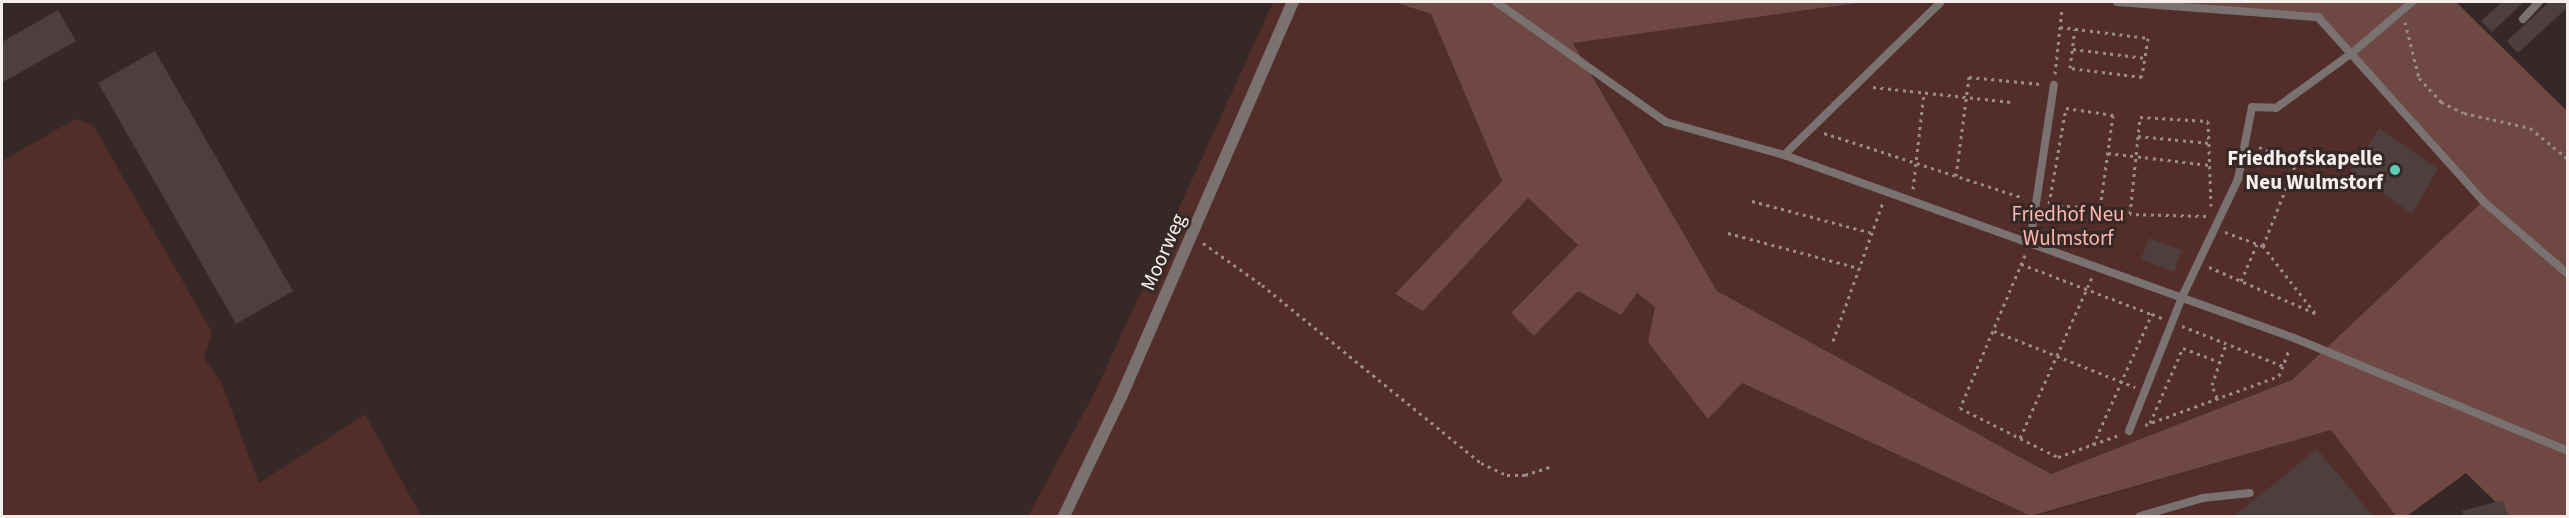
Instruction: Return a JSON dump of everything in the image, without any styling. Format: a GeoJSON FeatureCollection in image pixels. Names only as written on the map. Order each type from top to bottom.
{"type":"FeatureCollection","features":[{"type":"Feature","properties":{"kind":"street","name":"Moorweg"},"geometry":{"type":"LineString","coordinates":[[1064,516],[1192,235],[1293,2]]}},
{"type":"Feature","properties":{"kind":"lane"},"geometry":{"type":"LineString","coordinates":[[1496,2],[1666,122],[1784,155],[2182,297],[2294,338],[2568,451]]}},
{"type":"Feature","properties":{"kind":"lane"},"geometry":{"type":"LineString","coordinates":[[1784,155],[1941,2]]}},
{"type":"Feature","properties":{"kind":"lane"},"geometry":{"type":"LineString","coordinates":[[2117,2],[2318,17],[2483,201],[2568,273]]}},
{"type":"Feature","properties":{"kind":"lane"},"geometry":{"type":"LineString","coordinates":[[2129,431],[2182,297],[2238,179],[2252,107],[2276,108],[2352,53],[2412,2]]}},
{"type":"Feature","properties":{"kind":"lane"},"geometry":{"type":"LineString","coordinates":[[2523,19],[2539,2]]}},
{"type":"Feature","properties":{"kind":"lane"},"geometry":{"type":"LineString","coordinates":[[2030,243],[2054,85]]}},
{"type":"Feature","properties":{"kind":"lane"},"geometry":{"type":"LineString","coordinates":[[2140,516],[2203,498],[2250,494]]}},
{"type":"Feature","properties":{"kind":"path"},"geometry":{"type":"LineString","coordinates":[[1956,176],[1969,76],[2054,85],[2062,9]]}},
{"type":"Feature","properties":{"kind":"path"},"geometry":{"type":"LineString","coordinates":[[2402,11],[2419,78],[2441,102],[2464,113],[2530,128],[2568,159]]}},
{"type":"Feature","properties":{"kind":"path"},"geometry":{"type":"LineString","coordinates":[[2060,27],[2148,38],[2142,77],[2070,68],[2075,29]]}},
{"type":"Feature","properties":{"kind":"path"},"geometry":{"type":"LineString","coordinates":[[2072,49],[2145,58]]}},
{"type":"Feature","properties":{"kind":"path"},"geometry":{"type":"LineString","coordinates":[[1856,85],[2011,102]]}},
{"type":"Feature","properties":{"kind":"path"},"geometry":{"type":"LineString","coordinates":[[1911,201],[1924,93]]}},
{"type":"Feature","properties":{"kind":"path"},"geometry":{"type":"LineString","coordinates":[[2066,108],[2113,115],[2108,153],[2100,209],[2049,204],[2066,108]]}},
{"type":"Feature","properties":{"kind":"path"},"geometry":{"type":"LineString","coordinates":[[2140,117],[2208,121],[2211,216],[2130,214],[2138,136],[2140,117]]}},
{"type":"Feature","properties":{"kind":"path"},"geometry":{"type":"LineString","coordinates":[[1811,129],[2037,202]]}},
{"type":"Feature","properties":{"kind":"path"},"geometry":{"type":"LineString","coordinates":[[2138,136],[2209,143]]}},
{"type":"Feature","properties":{"kind":"path"},"geometry":{"type":"LineString","coordinates":[[2255,155],[2259,145],[2296,163],[2263,246]]}},
{"type":"Feature","properties":{"kind":"path"},"geometry":{"type":"LineString","coordinates":[[2108,153],[2209,165]]}},
{"type":"Feature","properties":{"kind":"path"},"geometry":{"type":"LineString","coordinates":[[1833,341],[1887,192]]}},
{"type":"Feature","properties":{"kind":"path"},"geometry":{"type":"LineString","coordinates":[[1752,201],[1872,233]]}},
{"type":"Feature","properties":{"kind":"path"},"geometry":{"type":"LineString","coordinates":[[2218,220],[2224,223],[2218,240]]}},
{"type":"Feature","properties":{"kind":"path"},"geometry":{"type":"LineString","coordinates":[[2210,257],[2207,266],[2315,313],[2263,246],[2221,231]]}},
{"type":"Feature","properties":{"kind":"path"},"geometry":{"type":"LineString","coordinates":[[1728,233],[1859,268]]}},
{"type":"Feature","properties":{"kind":"path"},"geometry":{"type":"LineString","coordinates":[[1192,235],[1262,285],[1481,463],[1507,475],[1525,475],[1553,466]]}},
{"type":"Feature","properties":{"kind":"path"},"geometry":{"type":"LineString","coordinates":[[2030,243],[1959,408],[2058,457],[2279,376],[2294,338]]}},
{"type":"Feature","properties":{"kind":"path"},"geometry":{"type":"LineString","coordinates":[[2241,281],[2258,244]]}},
{"type":"Feature","properties":{"kind":"path"},"geometry":{"type":"LineString","coordinates":[[2021,264],[2283,366]]}},
{"type":"Feature","properties":{"kind":"path"},"geometry":{"type":"LineString","coordinates":[[2020,438],[2096,267]]}},
{"type":"Feature","properties":{"kind":"path"},"geometry":{"type":"LineString","coordinates":[[2093,445],[2152,314]]}},
{"type":"Feature","properties":{"kind":"path"},"geometry":{"type":"LineString","coordinates":[[1993,331],[2145,391]]}},
{"type":"Feature","properties":{"kind":"path"},"geometry":{"type":"LineString","coordinates":[[2217,399],[2212,385],[2226,344]]}},
{"type":"Feature","properties":{"kind":"path"},"geometry":{"type":"LineString","coordinates":[[2150,423],[2183,348],[2220,362]]}},
{"type":"Feature","properties":{"kind":"green space"},"geometry":{"type":"Polygon","coordinates":[[[1273,2],[1394,2],[1431,14],[1502,181],[1395,294],[1423,311],[1528,198],[1578,245],[1512,313],[1534,336],[1578,291],[1621,315],[1637,293],[1655,307],[1707,419],[1742,383],[2031,516],[1028,516],[1097,388],[1273,2]]]}},
{"type":"Feature","properties":{"kind":"green space","name":"Friedhof Neu Wulmstorf"},"geometry":{"type":"Polygon","coordinates":[[[1864,2],[2117,2],[2318,17],[2483,201],[2292,380],[2051,474],[1717,291],[1573,42],[1864,2]]]}},
{"type":"Feature","properties":{"kind":"green space"},"geometry":{"type":"Polygon","coordinates":[[[75,119],[93,125],[212,332],[204,358],[221,382],[259,483],[365,414],[421,516],[2,516],[2,161],[75,119]]]}},
{"type":"Feature","properties":{"kind":"green space"},"geometry":{"type":"Polygon","coordinates":[[[2331,430],[2396,516],[2035,516],[2331,430]]]}},
{"type":"Feature","properties":{"kind":"shaded area"},"geometry":{"type":"Polygon","coordinates":[[[1394,2],[1864,2],[1573,43],[1717,291],[2051,474],[2292,380],[2483,201],[2318,17],[2117,2],[2456,2],[2567,111],[2567,516],[2510,516],[2466,473],[2407,516],[2396,516],[2331,430],[2031,516],[1742,383],[1708,419],[1648,342],[1655,307],[1637,293],[1621,315],[1578,291],[1534,336],[1511,313],[1578,245],[1528,198],[1423,311],[1395,294],[1502,181],[1431,14],[1394,2]]]}},
{"type":"Feature","properties":{"kind":"building"},"geometry":{"type":"Polygon","coordinates":[[[2502,2],[2524,2],[2492,32],[2481,21],[2502,2]]]}},
{"type":"Feature","properties":{"kind":"building"},"geometry":{"type":"Polygon","coordinates":[[[2549,2],[2568,2],[2568,7],[2518,53],[2507,41],[2549,2]]]}},
{"type":"Feature","properties":{"kind":"building"},"geometry":{"type":"Polygon","coordinates":[[[58,10],[76,41],[3,82],[2,42],[58,10]]]}},
{"type":"Feature","properties":{"kind":"building"},"geometry":{"type":"Polygon","coordinates":[[[155,51],[293,291],[236,324],[98,83],[155,51]]]}},
{"type":"Feature","properties":{"kind":"building","name":"Friedhofskapelle Neu Wulmstorf"},"geometry":{"type":"Polygon","coordinates":[[[2379,128],[2438,169],[2412,214],[2352,171],[2379,128]]]}},
{"type":"Feature","properties":{"kind":"building"},"geometry":{"type":"Polygon","coordinates":[[[2149,238],[2182,250],[2174,272],[2141,259],[2149,238]]]}},
{"type":"Feature","properties":{"kind":"building"},"geometry":{"type":"Polygon","coordinates":[[[2317,449],[2373,516],[2234,516],[2317,449]]]}},
{"type":"Feature","properties":{"kind":"building"},"geometry":{"type":"Polygon","coordinates":[[[2503,500],[2508,516],[2464,516],[2462,511],[2503,500]]]}},
{"type":"Feature","properties":{"kind":"place","name":"Friedhofskapelle Neu Wulmstorf"},"geometry":{"type":"Point","coordinates":[2395,170]}}]}
